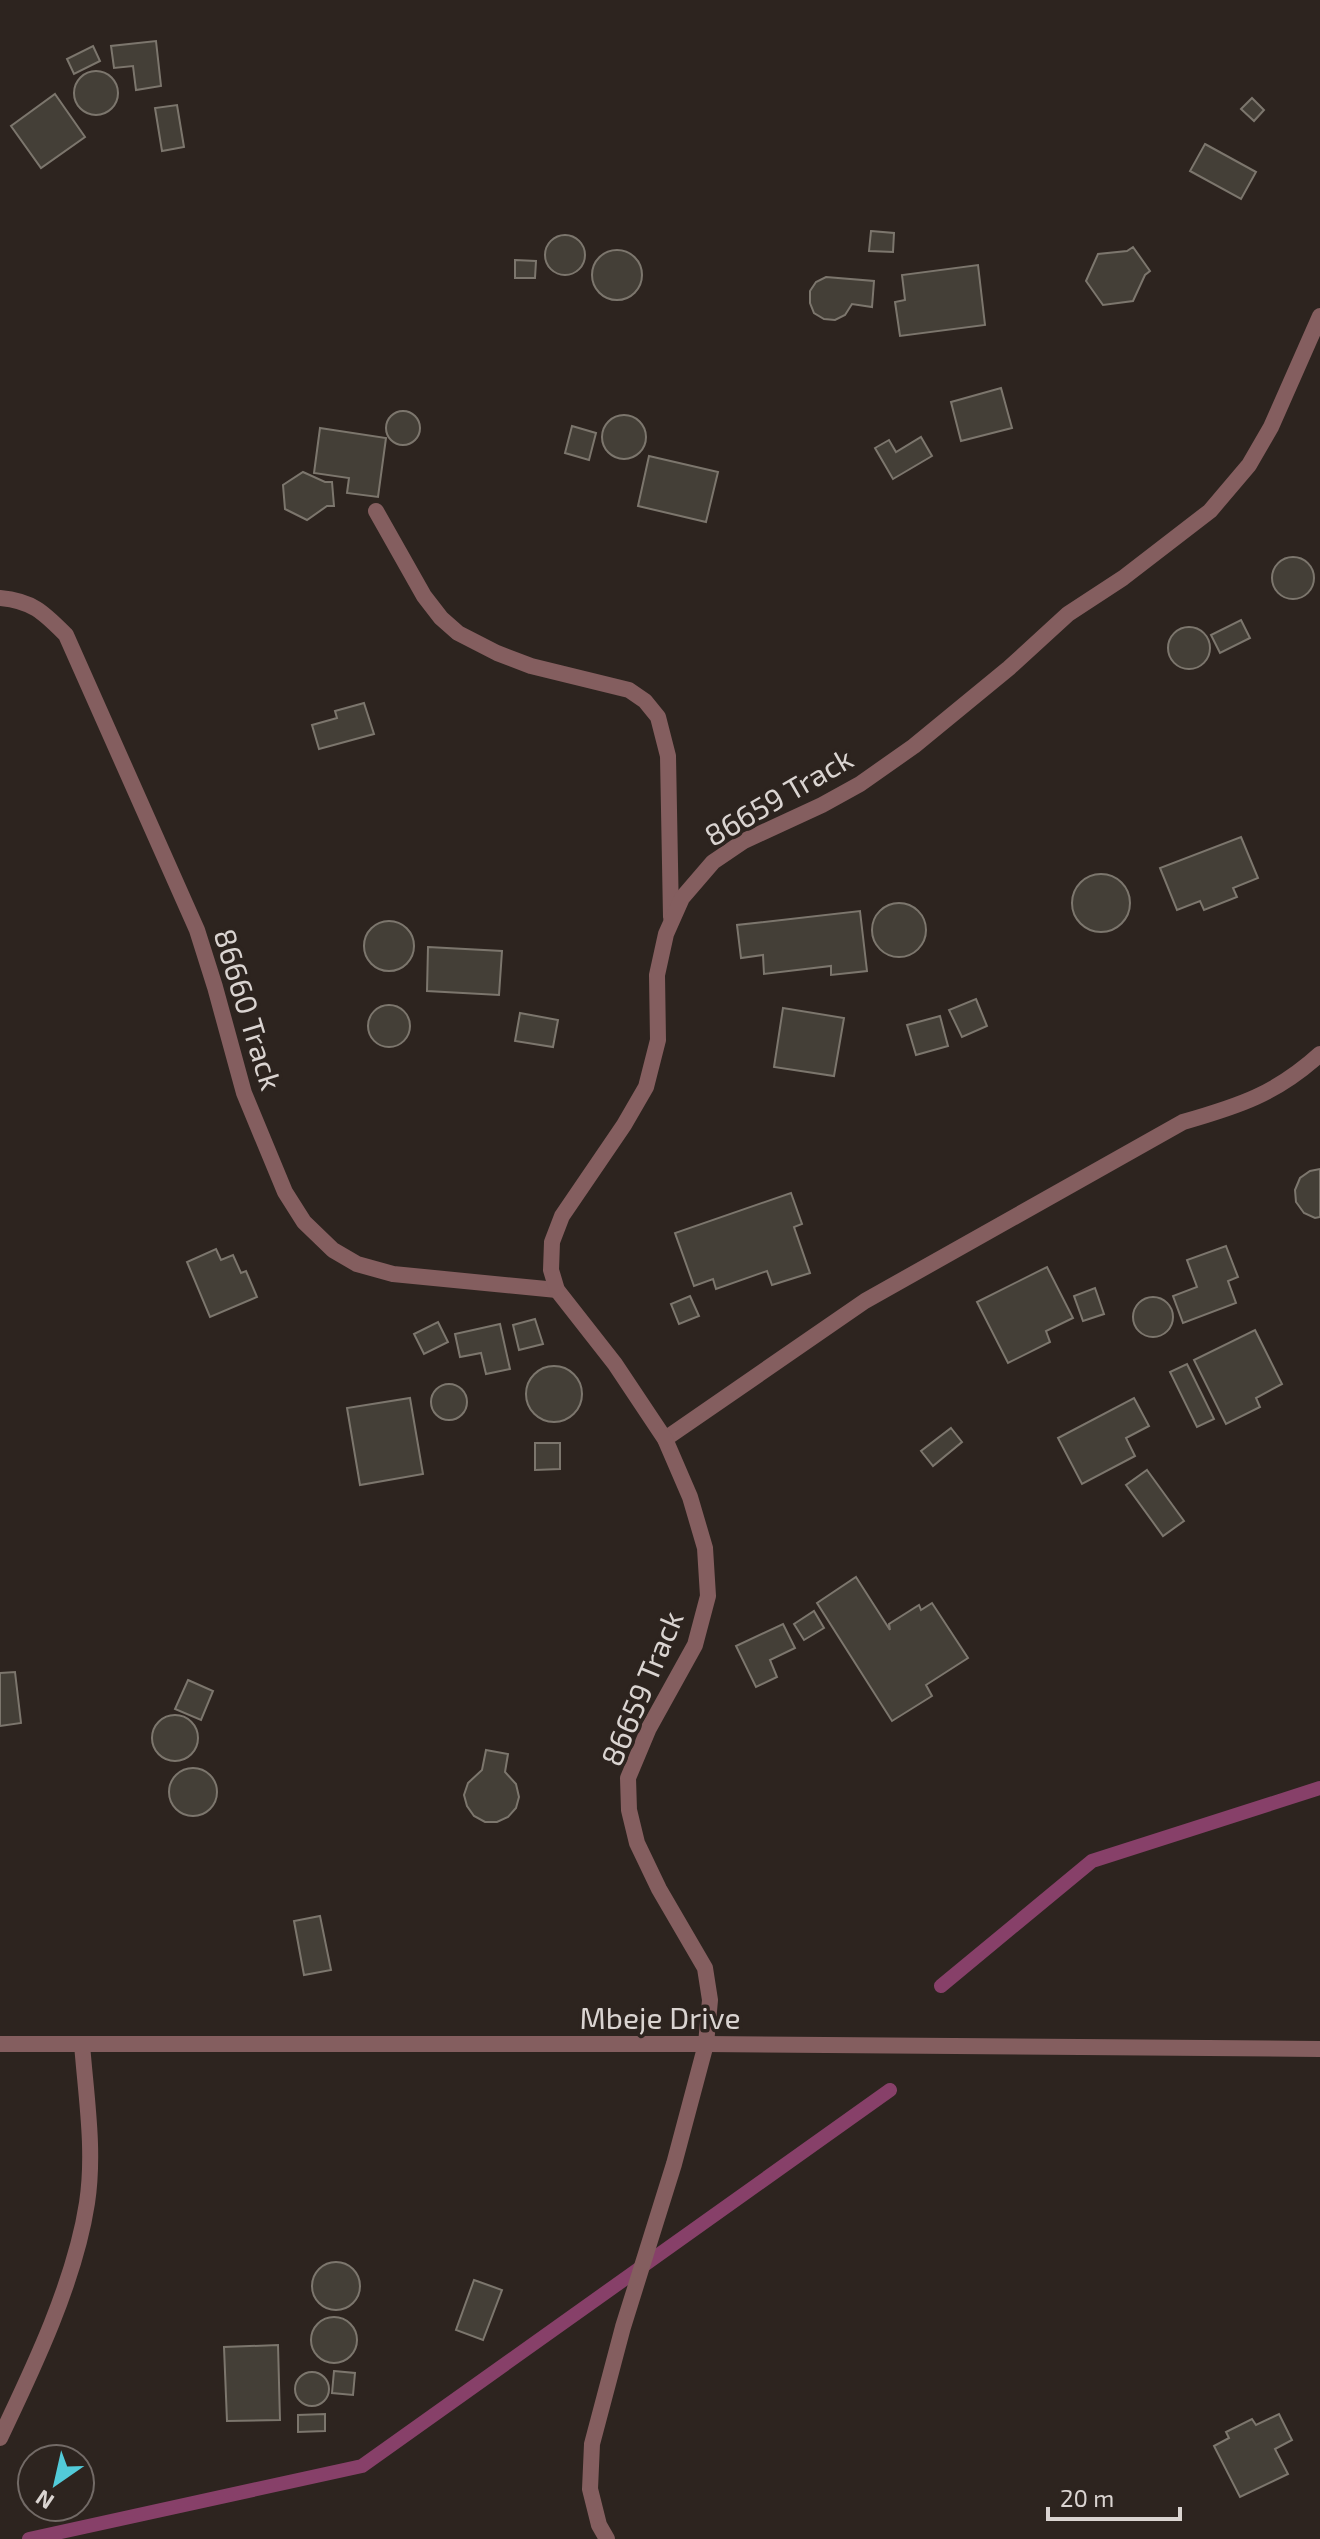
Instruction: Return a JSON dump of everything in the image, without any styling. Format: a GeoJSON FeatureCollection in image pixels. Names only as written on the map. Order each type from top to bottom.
{"type":"FeatureCollection","features":[{"type":"Feature","properties":{"kind":"street","name":"86659 Track"},"geometry":{"type":"LineString","coordinates":[[607,2539],[599,2525],[590,2489],[592,2444],[706,2044],[710,2000],[705,1968],[637,1843],[629,1810],[628,1778],[649,1728],[695,1645],[708,1596],[705,1548],[690,1497],[665,1439],[615,1364],[557,1290],[551,1270],[552,1242],[562,1216],[646,1087],[658,1040],[657,975],[671,919],[682,898],[713,862],[744,841],[860,784],[914,746],[1009,668],[1068,614],[1123,578],[1210,511],[1249,465],[1264,439],[1320,316]]}},
{"type":"Feature","properties":{"kind":"street"},"geometry":{"type":"LineString","coordinates":[[376,511],[424,596],[458,633],[531,666],[629,690],[645,701],[658,717],[668,756],[671,919]]}},
{"type":"Feature","properties":{"kind":"street","name":"86660 Track"},"geometry":{"type":"LineString","coordinates":[[0,598],[22,600],[42,611],[66,635],[197,930],[244,1093],[285,1192],[304,1222],[333,1250],[357,1264],[393,1274],[557,1290]]}},
{"type":"Feature","properties":{"kind":"street"},"geometry":{"type":"LineString","coordinates":[[665,1439],[865,1301],[1183,1122],[1241,1105],[1293,1078],[1320,1054]]}},
{"type":"Feature","properties":{"kind":"street","name":"Mbeje Drive"},"geometry":{"type":"LineString","coordinates":[[0,2044],[706,2044],[1320,2049]]}},
{"type":"Feature","properties":{"kind":"street"},"geometry":{"type":"LineString","coordinates":[[0,2438],[22,2392],[74,2261],[87,2202],[90,2158],[82,2044]]}},
{"type":"Feature","properties":{"kind":"building"},"geometry":{"type":"Polygon","coordinates":[[[156,41],[161,86],[136,90],[133,66],[114,68],[111,46],[156,41]]]}},
{"type":"Feature","properties":{"kind":"building"},"geometry":{"type":"Polygon","coordinates":[[[93,46],[100,61],[74,74],[67,59],[93,46]]]}},
{"type":"Feature","properties":{"kind":"building"},"geometry":{"type":"Polygon","coordinates":[[[96,71],[111,78],[118,93],[111,108],[96,115],[81,108],[74,93],[81,78],[96,71]]]}},
{"type":"Feature","properties":{"kind":"building"},"geometry":{"type":"Polygon","coordinates":[[[55,94],[85,137],[41,168],[11,126],[55,94]]]}},
{"type":"Feature","properties":{"kind":"building"},"geometry":{"type":"Polygon","coordinates":[[[1252,98],[1264,110],[1254,121],[1241,109],[1252,98]]]}},
{"type":"Feature","properties":{"kind":"building"},"geometry":{"type":"Polygon","coordinates":[[[177,105],[184,147],[162,151],[155,108],[177,105]]]}},
{"type":"Feature","properties":{"kind":"building"},"geometry":{"type":"Polygon","coordinates":[[[1205,144],[1256,172],[1241,199],[1190,171],[1205,144]]]}},
{"type":"Feature","properties":{"kind":"building"},"geometry":{"type":"Polygon","coordinates":[[[871,231],[894,233],[893,252],[869,251],[871,231]]]}},
{"type":"Feature","properties":{"kind":"building"},"geometry":{"type":"Polygon","coordinates":[[[565,235],[579,241],[585,255],[579,269],[565,275],[551,269],[545,255],[551,241],[565,235]]]}},
{"type":"Feature","properties":{"kind":"building"},"geometry":{"type":"Polygon","coordinates":[[[1133,247],[1150,271],[1133,301],[1103,305],[1086,281],[1098,254],[1127,251],[1133,247]]]}},
{"type":"Feature","properties":{"kind":"building"},"geometry":{"type":"Polygon","coordinates":[[[617,250],[635,257],[642,275],[635,293],[617,300],[599,293],[592,275],[599,257],[617,250]]]}},
{"type":"Feature","properties":{"kind":"building"},"geometry":{"type":"Polygon","coordinates":[[[515,260],[536,261],[535,278],[515,278],[515,260]]]}},
{"type":"Feature","properties":{"kind":"building"},"geometry":{"type":"Polygon","coordinates":[[[978,265],[985,325],[900,336],[895,302],[905,300],[902,275],[978,265]]]}},
{"type":"Feature","properties":{"kind":"building"},"geometry":{"type":"Polygon","coordinates":[[[826,277],[874,281],[872,307],[852,304],[845,315],[835,320],[824,319],[814,313],[810,291],[816,282],[826,277]]]}},
{"type":"Feature","properties":{"kind":"building"},"geometry":{"type":"Polygon","coordinates":[[[1001,388],[1012,428],[961,441],[951,402],[1001,388]]]}},
{"type":"Feature","properties":{"kind":"building"},"geometry":{"type":"Polygon","coordinates":[[[403,411],[415,416],[420,428],[415,440],[403,445],[391,440],[386,428],[391,416],[403,411]]]}},
{"type":"Feature","properties":{"kind":"building"},"geometry":{"type":"Polygon","coordinates":[[[624,415],[640,421],[646,437],[640,453],[624,459],[608,453],[602,437],[608,421],[624,415]]]}},
{"type":"Feature","properties":{"kind":"building"},"geometry":{"type":"Polygon","coordinates":[[[572,426],[596,433],[589,460],[565,453],[572,426]]]}},
{"type":"Feature","properties":{"kind":"building"},"geometry":{"type":"Polygon","coordinates":[[[320,428],[386,438],[378,497],[347,493],[349,478],[314,473],[320,428]]]}},
{"type":"Feature","properties":{"kind":"building"},"geometry":{"type":"Polygon","coordinates":[[[921,437],[932,456],[893,479],[875,448],[889,440],[896,452],[921,437]]]}},
{"type":"Feature","properties":{"kind":"building"},"geometry":{"type":"Polygon","coordinates":[[[649,456],[718,472],[706,522],[638,506],[649,456]]]}},
{"type":"Feature","properties":{"kind":"building"},"geometry":{"type":"Polygon","coordinates":[[[303,472],[332,482],[334,506],[327,506],[307,520],[285,509],[283,485],[303,472]]]}},
{"type":"Feature","properties":{"kind":"building"},"geometry":{"type":"Polygon","coordinates":[[[1293,557],[1308,563],[1314,578],[1308,593],[1293,599],[1278,593],[1272,578],[1278,563],[1293,557]]]}},
{"type":"Feature","properties":{"kind":"building"},"geometry":{"type":"Polygon","coordinates":[[[1241,620],[1250,638],[1220,653],[1211,635],[1241,620]]]}},
{"type":"Feature","properties":{"kind":"building"},"geometry":{"type":"Polygon","coordinates":[[[1189,627],[1204,633],[1210,648],[1204,663],[1189,669],[1174,663],[1168,648],[1174,633],[1189,627]]]}},
{"type":"Feature","properties":{"kind":"building"},"geometry":{"type":"Polygon","coordinates":[[[364,703],[374,734],[319,749],[312,725],[337,718],[335,711],[364,703]]]}},
{"type":"Feature","properties":{"kind":"building"},"geometry":{"type":"Polygon","coordinates":[[[1241,837],[1258,878],[1233,888],[1237,897],[1204,910],[1200,901],[1177,910],[1160,868],[1241,837]]]}},
{"type":"Feature","properties":{"kind":"building"},"geometry":{"type":"Polygon","coordinates":[[[1101,874],[1121,883],[1130,903],[1121,923],[1101,932],[1081,923],[1072,903],[1081,883],[1101,874]]]}},
{"type":"Feature","properties":{"kind":"building"},"geometry":{"type":"Polygon","coordinates":[[[899,903],[918,911],[926,930],[918,949],[899,957],[880,949],[872,930],[880,911],[899,903]]]}},
{"type":"Feature","properties":{"kind":"building"},"geometry":{"type":"Polygon","coordinates":[[[860,911],[867,971],[831,975],[831,966],[764,974],[763,955],[741,958],[737,925],[860,911]]]}},
{"type":"Feature","properties":{"kind":"building"},"geometry":{"type":"Polygon","coordinates":[[[379,922],[399,922],[413,936],[413,956],[399,970],[379,970],[365,956],[365,936],[379,922]]]}},
{"type":"Feature","properties":{"kind":"building"},"geometry":{"type":"Polygon","coordinates":[[[428,947],[502,951],[499,995],[427,991],[428,947]]]}},
{"type":"Feature","properties":{"kind":"building"},"geometry":{"type":"Polygon","coordinates":[[[976,999],[987,1026],[962,1037],[949,1010],[976,999]]]}},
{"type":"Feature","properties":{"kind":"building"},"geometry":{"type":"Polygon","coordinates":[[[389,1005],[404,1011],[410,1026],[404,1041],[389,1047],[374,1041],[368,1026],[374,1011],[389,1005]]]}},
{"type":"Feature","properties":{"kind":"building"},"geometry":{"type":"Polygon","coordinates":[[[783,1008],[844,1018],[834,1076],[774,1067],[783,1008]]]}},
{"type":"Feature","properties":{"kind":"building"},"geometry":{"type":"Polygon","coordinates":[[[520,1013],[558,1020],[553,1047],[515,1041],[520,1013]]]}},
{"type":"Feature","properties":{"kind":"building"},"geometry":{"type":"Polygon","coordinates":[[[940,1016],[948,1046],[916,1055],[907,1025],[940,1016]]]}},
{"type":"Feature","properties":{"kind":"building"},"geometry":{"type":"Polygon","coordinates":[[[1320,1169],[1320,1217],[1315,1218],[1304,1213],[1296,1202],[1295,1190],[1300,1178],[1320,1169]]]}},
{"type":"Feature","properties":{"kind":"building"},"geometry":{"type":"Polygon","coordinates":[[[791,1193],[802,1224],[794,1227],[810,1273],[772,1285],[767,1271],[716,1289],[713,1279],[694,1286],[675,1233],[791,1193]]]}},
{"type":"Feature","properties":{"kind":"building"},"geometry":{"type":"Polygon","coordinates":[[[1226,1246],[1238,1277],[1228,1281],[1236,1303],[1183,1323],[1173,1296],[1197,1287],[1187,1260],[1226,1246]]]}},
{"type":"Feature","properties":{"kind":"building"},"geometry":{"type":"Polygon","coordinates":[[[216,1249],[221,1260],[233,1255],[241,1273],[246,1271],[257,1297],[210,1317],[187,1262],[216,1249]]]}},
{"type":"Feature","properties":{"kind":"building"},"geometry":{"type":"Polygon","coordinates":[[[1047,1267],[1073,1318],[1046,1331],[1050,1342],[1008,1363],[977,1302],[1047,1267]]]}},
{"type":"Feature","properties":{"kind":"building"},"geometry":{"type":"Polygon","coordinates":[[[1095,1288],[1104,1314],[1083,1321],[1074,1296],[1095,1288]]]}},
{"type":"Feature","properties":{"kind":"building"},"geometry":{"type":"Polygon","coordinates":[[[690,1296],[699,1316],[679,1324],[671,1304],[690,1296]]]}},
{"type":"Feature","properties":{"kind":"building"},"geometry":{"type":"Polygon","coordinates":[[[1153,1297],[1167,1303],[1173,1317],[1167,1331],[1153,1337],[1139,1331],[1133,1317],[1139,1303],[1153,1297]]]}},
{"type":"Feature","properties":{"kind":"building"},"geometry":{"type":"Polygon","coordinates":[[[535,1319],[543,1344],[519,1350],[513,1325],[535,1319]]]}},
{"type":"Feature","properties":{"kind":"building"},"geometry":{"type":"Polygon","coordinates":[[[438,1322],[448,1342],[424,1354],[414,1334],[438,1322]]]}},
{"type":"Feature","properties":{"kind":"building"},"geometry":{"type":"Polygon","coordinates":[[[500,1324],[510,1369],[486,1374],[481,1353],[460,1357],[455,1334],[500,1324]]]}},
{"type":"Feature","properties":{"kind":"building"},"geometry":{"type":"Polygon","coordinates":[[[1255,1330],[1282,1384],[1256,1398],[1260,1407],[1226,1424],[1194,1360],[1255,1330]]]}},
{"type":"Feature","properties":{"kind":"building"},"geometry":{"type":"Polygon","coordinates":[[[1187,1364],[1214,1419],[1197,1427],[1170,1372],[1187,1364]]]}},
{"type":"Feature","properties":{"kind":"building"},"geometry":{"type":"Polygon","coordinates":[[[554,1366],[574,1374],[582,1394],[574,1414],[554,1422],[534,1414],[526,1394],[534,1374],[554,1366]]]}},
{"type":"Feature","properties":{"kind":"building"},"geometry":{"type":"Polygon","coordinates":[[[449,1384],[462,1389],[467,1402],[462,1415],[449,1420],[436,1415],[431,1402],[436,1389],[449,1384]]]}},
{"type":"Feature","properties":{"kind":"building"},"geometry":{"type":"Polygon","coordinates":[[[410,1398],[423,1474],[360,1485],[347,1408],[410,1398]]]}},
{"type":"Feature","properties":{"kind":"building"},"geometry":{"type":"Polygon","coordinates":[[[1134,1398],[1149,1426],[1126,1438],[1135,1456],[1082,1484],[1058,1438],[1134,1398]]]}},
{"type":"Feature","properties":{"kind":"building"},"geometry":{"type":"Polygon","coordinates":[[[951,1428],[962,1442],[933,1466],[921,1451],[951,1428]]]}},
{"type":"Feature","properties":{"kind":"building"},"geometry":{"type":"Polygon","coordinates":[[[535,1443],[560,1443],[560,1469],[535,1470],[535,1443]]]}},
{"type":"Feature","properties":{"kind":"building"},"geometry":{"type":"Polygon","coordinates":[[[1147,1470],[1184,1521],[1163,1536],[1126,1485],[1147,1470]]]}},
{"type":"Feature","properties":{"kind":"building"},"geometry":{"type":"Polygon","coordinates":[[[856,1577],[890,1630],[889,1624],[919,1605],[921,1610],[932,1603],[968,1658],[926,1685],[932,1696],[892,1721],[817,1603],[856,1577]]]}},
{"type":"Feature","properties":{"kind":"building"},"geometry":{"type":"Polygon","coordinates":[[[814,1611],[824,1628],[804,1640],[794,1624],[814,1611]]]}},
{"type":"Feature","properties":{"kind":"building"},"geometry":{"type":"Polygon","coordinates":[[[783,1624],[795,1648],[770,1660],[777,1677],[756,1687],[736,1646],[783,1624]]]}},
{"type":"Feature","properties":{"kind":"building"},"geometry":{"type":"Polygon","coordinates":[[[15,1672],[21,1723],[0,1726],[0,1673],[15,1672]]]}},
{"type":"Feature","properties":{"kind":"building"},"geometry":{"type":"Polygon","coordinates":[[[188,1680],[213,1691],[201,1720],[175,1709],[188,1680]]]}},
{"type":"Feature","properties":{"kind":"building"},"geometry":{"type":"Polygon","coordinates":[[[175,1715],[191,1722],[198,1738],[191,1754],[175,1761],[159,1754],[152,1738],[159,1722],[175,1715]]]}},
{"type":"Feature","properties":{"kind":"building"},"geometry":{"type":"Polygon","coordinates":[[[486,1750],[508,1754],[505,1772],[516,1784],[519,1797],[516,1808],[508,1817],[497,1822],[485,1822],[474,1816],[464,1795],[468,1783],[482,1770],[486,1750]]]}},
{"type":"Feature","properties":{"kind":"building"},"geometry":{"type":"Polygon","coordinates":[[[193,1768],[210,1775],[217,1792],[210,1809],[193,1816],[176,1809],[169,1792],[176,1775],[193,1768]]]}},
{"type":"Feature","properties":{"kind":"building"},"geometry":{"type":"Polygon","coordinates":[[[320,1916],[331,1970],[304,1975],[294,1921],[320,1916]]]}},
{"type":"Feature","properties":{"kind":"building"},"geometry":{"type":"Polygon","coordinates":[[[336,2262],[345,2263],[353,2269],[359,2277],[359,2295],[353,2303],[345,2309],[336,2310],[327,2309],[319,2303],[313,2295],[312,2286],[313,2277],[319,2269],[327,2263],[336,2262]]]}},
{"type":"Feature","properties":{"kind":"building"},"geometry":{"type":"Polygon","coordinates":[[[474,2280],[502,2290],[483,2340],[456,2330],[474,2280]]]}},
{"type":"Feature","properties":{"kind":"building"},"geometry":{"type":"Polygon","coordinates":[[[334,2317],[350,2324],[357,2340],[350,2356],[334,2363],[318,2356],[311,2340],[318,2324],[334,2317]]]}},
{"type":"Feature","properties":{"kind":"building"},"geometry":{"type":"Polygon","coordinates":[[[278,2345],[280,2420],[227,2421],[224,2347],[278,2345]]]}},
{"type":"Feature","properties":{"kind":"building"},"geometry":{"type":"Polygon","coordinates":[[[334,2371],[355,2373],[353,2395],[332,2393],[334,2371]]]}},
{"type":"Feature","properties":{"kind":"building"},"geometry":{"type":"Polygon","coordinates":[[[312,2372],[324,2377],[329,2389],[324,2401],[312,2406],[300,2401],[295,2389],[300,2377],[312,2372]]]}},
{"type":"Feature","properties":{"kind":"building"},"geometry":{"type":"Polygon","coordinates":[[[325,2414],[325,2431],[298,2432],[298,2415],[325,2414]]]}},
{"type":"Feature","properties":{"kind":"building"},"geometry":{"type":"Polygon","coordinates":[[[1279,2414],[1292,2440],[1275,2449],[1288,2474],[1240,2497],[1214,2446],[1229,2438],[1226,2432],[1252,2419],[1256,2425],[1279,2414]]]}},
{"type":"Feature","properties":{"kind":"waterway"},"geometry":{"type":"LineString","coordinates":[[941,1986],[1092,1861],[1320,1788]]}},
{"type":"Feature","properties":{"kind":"waterway"},"geometry":{"type":"LineString","coordinates":[[29,2539],[362,2466],[890,2090]]}}]}
